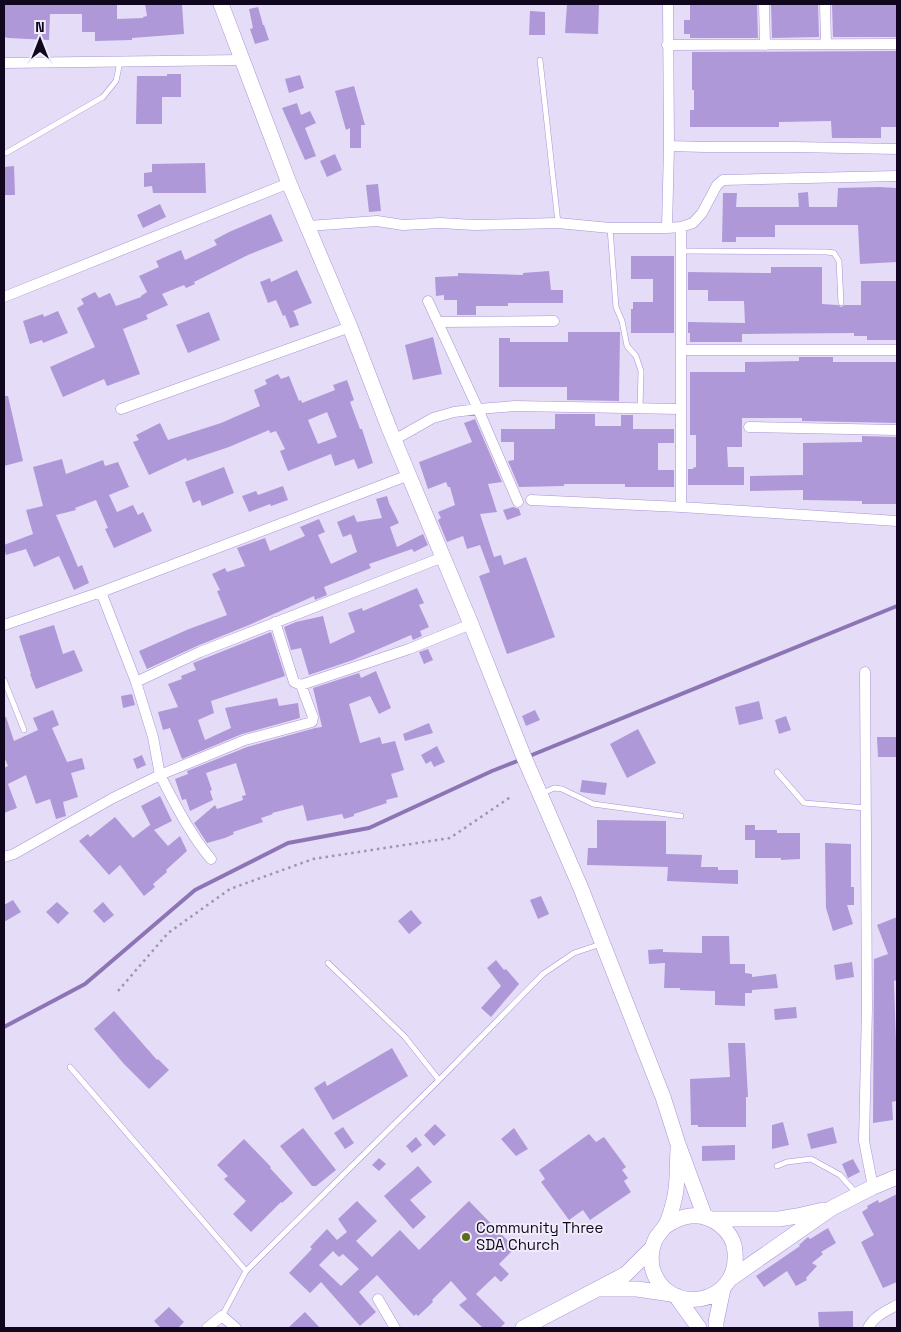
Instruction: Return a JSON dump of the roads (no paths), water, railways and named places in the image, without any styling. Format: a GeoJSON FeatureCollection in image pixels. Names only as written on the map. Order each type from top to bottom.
{"type":"FeatureCollection","features":[{"type":"Feature","properties":{"kind":"street"},"geometry":{"type":"LineString","coordinates":[[221,4],[289,183],[471,624],[522,755],[580,886],[663,1097],[678,1144],[709,1218],[726,1230],[735,1246],[736,1263],[726,1284],[716,1328]]}},
{"type":"Feature","properties":{"kind":"street"},"geometry":{"type":"LineString","coordinates":[[667,228],[669,146],[668,4]]}},
{"type":"Feature","properties":{"kind":"street"},"geometry":{"type":"LineString","coordinates":[[764,4],[765,45]]}},
{"type":"Feature","properties":{"kind":"street"},"geometry":{"type":"LineString","coordinates":[[825,4],[826,44]]}},
{"type":"Feature","properties":{"kind":"street"},"geometry":{"type":"LineString","coordinates":[[668,45],[897,44]]}},
{"type":"Feature","properties":{"kind":"street"},"geometry":{"type":"LineString","coordinates":[[4,63],[242,60]]}},
{"type":"Feature","properties":{"kind":"street"},"geometry":{"type":"LineString","coordinates":[[669,146],[794,146],[897,149]]}},
{"type":"Feature","properties":{"kind":"street"},"geometry":{"type":"LineString","coordinates":[[308,226],[377,221],[403,224],[558,224],[610,228],[681,227],[693,223],[702,213],[717,185],[723,180],[897,176]]}},
{"type":"Feature","properties":{"kind":"street"},"geometry":{"type":"LineString","coordinates":[[4,298],[289,183]]}},
{"type":"Feature","properties":{"kind":"street"},"geometry":{"type":"LineString","coordinates":[[681,227],[681,507]]}},
{"type":"Feature","properties":{"kind":"street"},"geometry":{"type":"LineString","coordinates":[[428,301],[518,502]]}},
{"type":"Feature","properties":{"kind":"street"},"geometry":{"type":"LineString","coordinates":[[438,322],[554,321]]}},
{"type":"Feature","properties":{"kind":"street"},"geometry":{"type":"LineString","coordinates":[[120,409],[350,327]]}},
{"type":"Feature","properties":{"kind":"street"},"geometry":{"type":"LineString","coordinates":[[681,350],[897,350]]}},
{"type":"Feature","properties":{"kind":"street"},"geometry":{"type":"LineString","coordinates":[[394,440],[433,418],[454,412],[478,409],[515,406],[680,408]]}},
{"type":"Feature","properties":{"kind":"street"},"geometry":{"type":"LineString","coordinates":[[749,427],[897,430]]}},
{"type":"Feature","properties":{"kind":"street"},"geometry":{"type":"LineString","coordinates":[[4,625],[101,592],[408,475]]}},
{"type":"Feature","properties":{"kind":"street"},"geometry":{"type":"LineString","coordinates":[[532,500],[681,507],[897,521]]}},
{"type":"Feature","properties":{"kind":"street"},"geometry":{"type":"LineString","coordinates":[[136,682],[200,652],[442,557]]}},
{"type":"Feature","properties":{"kind":"street"},"geometry":{"type":"LineString","coordinates":[[101,592],[136,682],[153,737],[160,775],[179,811],[211,859]]}},
{"type":"Feature","properties":{"kind":"street"},"geometry":{"type":"LineString","coordinates":[[275,622],[294,682],[301,685],[408,649],[471,624]]}},
{"type":"Feature","properties":{"kind":"street"},"geometry":{"type":"LineString","coordinates":[[866,672],[864,1140],[873,1187]]}},
{"type":"Feature","properties":{"kind":"street"},"geometry":{"type":"LineString","coordinates":[[4,857],[14,854],[113,798],[160,775],[245,740],[312,722],[313,717],[301,685]]}},
{"type":"Feature","properties":{"kind":"street"},"geometry":{"type":"LineString","coordinates":[[666,1226],[675,1195],[678,1144]]}},
{"type":"Feature","properties":{"kind":"street"},"geometry":{"type":"LineString","coordinates":[[595,1289],[637,1288],[692,1300],[708,1298],[832,1208],[897,1177]]}},
{"type":"Feature","properties":{"kind":"street"},"geometry":{"type":"LineString","coordinates":[[523,1328],[626,1274],[652,1248],[657,1236],[666,1226],[678,1218],[691,1215],[709,1218],[779,1218],[832,1208]]}},
{"type":"Feature","properties":{"kind":"street"},"geometry":{"type":"LineString","coordinates":[[652,1248],[652,1266],[658,1282],[673,1295],[699,1328]]}},
{"type":"Feature","properties":{"kind":"street"},"geometry":{"type":"LineString","coordinates":[[378,1299],[395,1328]]}},
{"type":"Feature","properties":{"kind":"street"},"geometry":{"type":"LineString","coordinates":[[868,1328],[881,1314],[897,1305]]}},
{"type":"Feature","properties":{"kind":"street"},"geometry":{"type":"LineString","coordinates":[[207,1328],[222,1316],[236,1328]]}},
{"type":"Feature","properties":{"kind":"lane"},"geometry":{"type":"LineString","coordinates":[[540,60],[558,224]]}},
{"type":"Feature","properties":{"kind":"lane"},"geometry":{"type":"LineString","coordinates":[[6,153],[103,97],[116,81],[120,62]]}},
{"type":"Feature","properties":{"kind":"lane"},"geometry":{"type":"LineString","coordinates":[[610,228],[616,307],[622,321],[627,346],[636,356],[641,371],[640,408]]}},
{"type":"Feature","properties":{"kind":"lane"},"geometry":{"type":"LineString","coordinates":[[681,251],[834,253],[839,261],[841,303]]}},
{"type":"Feature","properties":{"kind":"lane"},"geometry":{"type":"LineString","coordinates":[[4,680],[24,730]]}},
{"type":"Feature","properties":{"kind":"lane"},"geometry":{"type":"LineString","coordinates":[[777,772],[804,803],[866,808]]}},
{"type":"Feature","properties":{"kind":"lane"},"geometry":{"type":"LineString","coordinates":[[540,794],[554,788],[562,789],[594,804],[680,816]]}},
{"type":"Feature","properties":{"kind":"lane"},"geometry":{"type":"LineString","coordinates":[[222,1316],[246,1271],[543,974],[574,953],[602,944]]}},
{"type":"Feature","properties":{"kind":"lane"},"geometry":{"type":"LineString","coordinates":[[328,963],[405,1037],[439,1080]]}},
{"type":"Feature","properties":{"kind":"lane"},"geometry":{"type":"LineString","coordinates":[[70,1067],[246,1271]]}},
{"type":"Feature","properties":{"kind":"lane"},"geometry":{"type":"LineString","coordinates":[[777,1166],[787,1162],[811,1159],[840,1175],[858,1195]]}},
{"type":"Feature","properties":{"kind":"waterway"},"geometry":{"type":"LineString","coordinates":[[527,757],[897,606]]}},
{"type":"Feature","properties":{"kind":"waterway"},"geometry":{"type":"LineString","coordinates":[[4,1027],[85,984],[195,890],[288,843],[369,828],[520,760]]}},
{"type":"Feature","properties":{"kind":"place","name":"Community Three SDA Church"},"geometry":{"type":"Point","coordinates":[466,1237]}}]}
